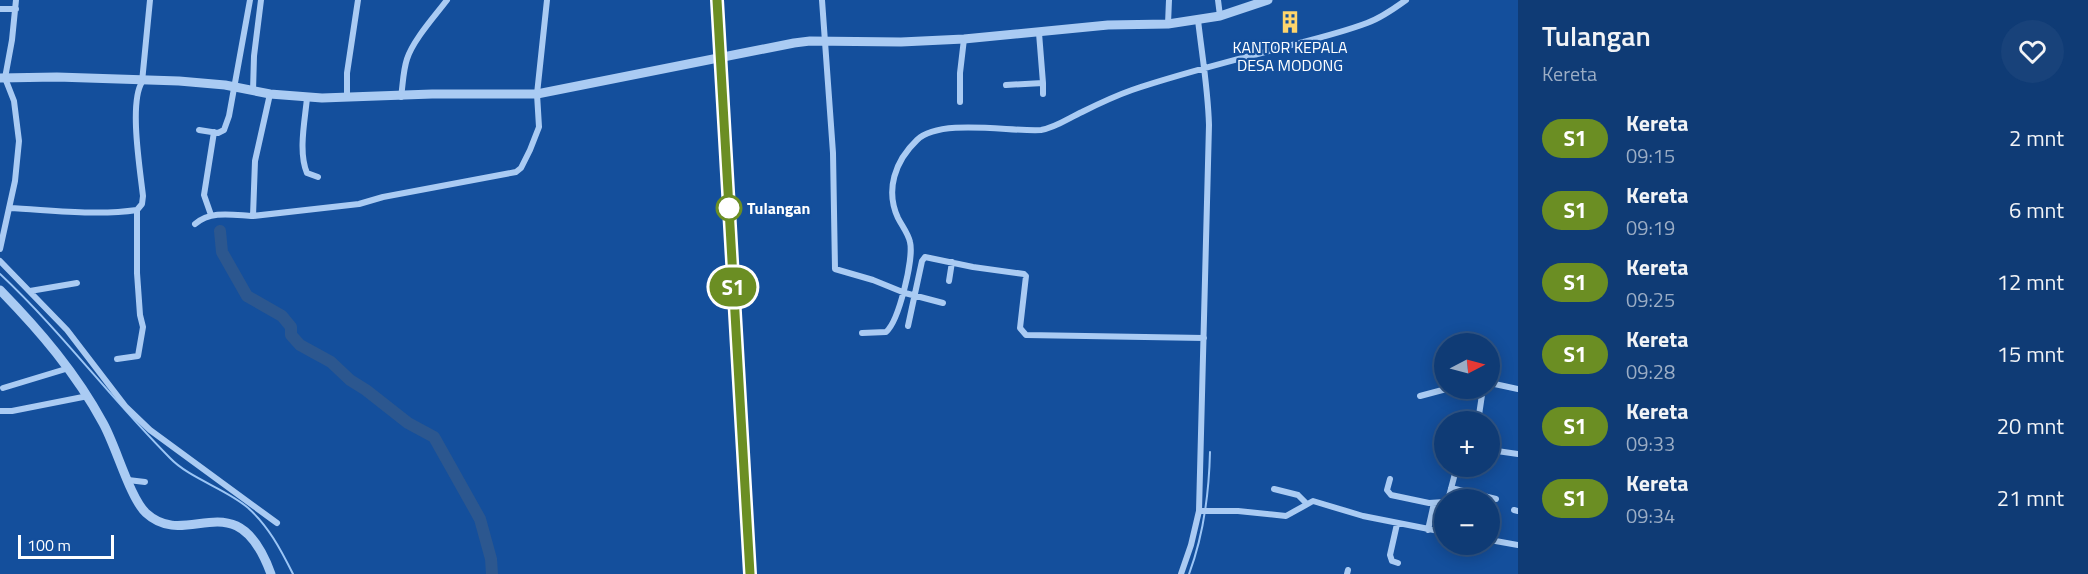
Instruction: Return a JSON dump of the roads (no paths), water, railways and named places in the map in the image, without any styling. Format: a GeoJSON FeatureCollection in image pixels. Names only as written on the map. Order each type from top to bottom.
{"type":"FeatureCollection","features":[{"type":"Feature","properties":{"kind":"street"},"geometry":{"type":"LineString","coordinates":[[0,249],[19,141],[14,101],[3,78],[16,0]]}},
{"type":"Feature","properties":{"kind":"street"},"geometry":{"type":"LineString","coordinates":[[117,359],[138,356],[143,331],[137,273],[137,210],[142,204],[143,196],[136,116],[137,89],[142,82],[150,0]]}},
{"type":"Feature","properties":{"kind":"street"},"geometry":{"type":"LineString","coordinates":[[199,130],[222,133],[244,89],[251,33],[250,0]]}},
{"type":"Feature","properties":{"kind":"street"},"geometry":{"type":"LineString","coordinates":[[244,89],[251,33],[261,0]]}},
{"type":"Feature","properties":{"kind":"street"},"geometry":{"type":"LineString","coordinates":[[347,98],[346,73],[358,0]]}},
{"type":"Feature","properties":{"kind":"street"},"geometry":{"type":"LineString","coordinates":[[401,97],[405,62],[409,52],[425,27],[447,0]]}},
{"type":"Feature","properties":{"kind":"street"},"geometry":{"type":"LineString","coordinates":[[195,224],[211,215],[253,216],[359,204],[383,197],[516,172],[521,168],[530,150],[538,127],[537,94],[547,0]]}},
{"type":"Feature","properties":{"kind":"street"},"geometry":{"type":"LineString","coordinates":[[822,0],[833,153],[835,268],[838,271],[862,276],[909,294],[943,303]]}},
{"type":"Feature","properties":{"kind":"street"},"geometry":{"type":"LineString","coordinates":[[1168,24],[1169,0]]}},
{"type":"Feature","properties":{"kind":"street"},"geometry":{"type":"LineString","coordinates":[[1218,0],[1220,16]]}},
{"type":"Feature","properties":{"kind":"street"},"geometry":{"type":"LineString","coordinates":[[3,78],[57,77],[142,82],[179,81],[307,98],[401,97],[432,94],[537,94],[810,41],[892,42],[964,39],[1108,25],[1168,24],[1220,16],[1268,0]]}},
{"type":"Feature","properties":{"kind":"street"},"geometry":{"type":"LineString","coordinates":[[908,326],[911,243],[893,206],[892,184],[899,163],[916,140],[925,134],[937,130],[1044,129],[1130,91],[1204,73],[1368,23],[1406,0]]}},
{"type":"Feature","properties":{"kind":"street"},"geometry":{"type":"LineString","coordinates":[[0,9],[16,9]]}},
{"type":"Feature","properties":{"kind":"street"},"geometry":{"type":"LineString","coordinates":[[1181,574],[1204,510],[1204,338],[1209,125],[1198,20]]}},
{"type":"Feature","properties":{"kind":"street"},"geometry":{"type":"LineString","coordinates":[[1039,33],[1043,94]]}},
{"type":"Feature","properties":{"kind":"street"},"geometry":{"type":"LineString","coordinates":[[960,102],[960,73],[964,39]]}},
{"type":"Feature","properties":{"kind":"street"},"geometry":{"type":"LineString","coordinates":[[1006,85],[1043,83]]}},
{"type":"Feature","properties":{"kind":"street"},"geometry":{"type":"LineString","coordinates":[[253,216],[255,161],[270,94]]}},
{"type":"Feature","properties":{"kind":"street"},"geometry":{"type":"LineString","coordinates":[[307,98],[303,146],[305,170],[318,177]]}},
{"type":"Feature","properties":{"kind":"street"},"geometry":{"type":"LineString","coordinates":[[211,215],[205,198],[214,132]]}},
{"type":"Feature","properties":{"kind":"street"},"geometry":{"type":"LineString","coordinates":[[9,208],[88,212],[137,210]]}},
{"type":"Feature","properties":{"kind":"street"},"geometry":{"type":"LineString","coordinates":[[862,333],[886,332],[891,328],[909,294],[923,258],[1024,274],[1026,276],[1020,327],[1026,335],[1204,338]]}},
{"type":"Feature","properties":{"kind":"street"},"geometry":{"type":"LineString","coordinates":[[0,261],[67,330],[126,407],[150,430],[278,523]]}},
{"type":"Feature","properties":{"kind":"street"},"geometry":{"type":"LineString","coordinates":[[949,281],[952,262]]}},
{"type":"Feature","properties":{"kind":"street"},"geometry":{"type":"LineString","coordinates":[[30,291],[77,283]]}},
{"type":"Feature","properties":{"kind":"street"},"geometry":{"type":"LineString","coordinates":[[0,290],[27,317],[69,368],[88,396],[115,446],[139,505],[154,519],[177,524],[226,522],[240,526],[261,551],[271,574]]}},
{"type":"Feature","properties":{"kind":"street"},"geometry":{"type":"LineString","coordinates":[[3,388],[69,368]]}},
{"type":"Feature","properties":{"kind":"street"},"geometry":{"type":"LineString","coordinates":[[1500,385],[1518,389]]}},
{"type":"Feature","properties":{"kind":"street"},"geometry":{"type":"LineString","coordinates":[[1420,396],[1434,392]]}},
{"type":"Feature","properties":{"kind":"street"},"geometry":{"type":"LineString","coordinates":[[0,411],[12,411],[88,396]]}},
{"type":"Feature","properties":{"kind":"street"},"geometry":{"type":"LineString","coordinates":[[1500,451],[1518,454]]}},
{"type":"Feature","properties":{"kind":"street"},"geometry":{"type":"LineString","coordinates":[[1454,477],[1451,488],[1455,489]]}},
{"type":"Feature","properties":{"kind":"street"},"geometry":{"type":"LineString","coordinates":[[1390,479],[1387,490],[1391,495],[1434,503],[1428,530]]}},
{"type":"Feature","properties":{"kind":"street"},"geometry":{"type":"LineString","coordinates":[[128,480],[145,482]]}},
{"type":"Feature","properties":{"kind":"street"},"geometry":{"type":"LineString","coordinates":[[1274,489],[1298,495],[1306,503]]}},
{"type":"Feature","properties":{"kind":"street"},"geometry":{"type":"LineString","coordinates":[[1204,510],[1286,516],[1297,511],[1306,503],[1314,501],[1397,524],[1434,531]]}},
{"type":"Feature","properties":{"kind":"street"},"geometry":{"type":"LineString","coordinates":[[1397,524],[1390,555],[1392,561],[1398,563]]}},
{"type":"Feature","properties":{"kind":"street"},"geometry":{"type":"LineString","coordinates":[[1500,542],[1518,545]]}},
{"type":"Feature","properties":{"kind":"waterway"},"geometry":{"type":"LineString","coordinates":[[220,231],[222,252],[247,296],[282,316],[291,327],[291,335],[300,345],[331,362],[350,380],[408,423],[434,437],[480,519],[491,559],[492,574]]}},
{"type":"Feature","properties":{"kind":"waterway"},"geometry":{"type":"LineString","coordinates":[[0,274],[44,318],[170,458],[187,472],[229,495],[255,514],[273,538],[293,574]]}},
{"type":"Feature","properties":{"kind":"waterway"},"geometry":{"type":"LineString","coordinates":[[1189,574],[1205,514],[1210,452]]}},
{"type":"Feature","properties":{"kind":"railway"},"geometry":{"type":"LineString","coordinates":[[717,0],[727,185]]}},
{"type":"Feature","properties":{"kind":"railway"},"geometry":{"type":"LineString","coordinates":[[730,232],[750,574]]}},
{"type":"Feature","properties":{"kind":"train","name":"S1"},"geometry":{"type":"LineString","coordinates":[[717,0],[750,574]]}},
{"type":"Feature","properties":{"kind":"place","name":"KANTOR KEPALA DESA MODONG"},"geometry":{"type":"Point","coordinates":[1290,22]}},
{"type":"Feature","properties":{"kind":"place","name":"Tulangan"},"geometry":{"type":"Point","coordinates":[729,208]}}]}
